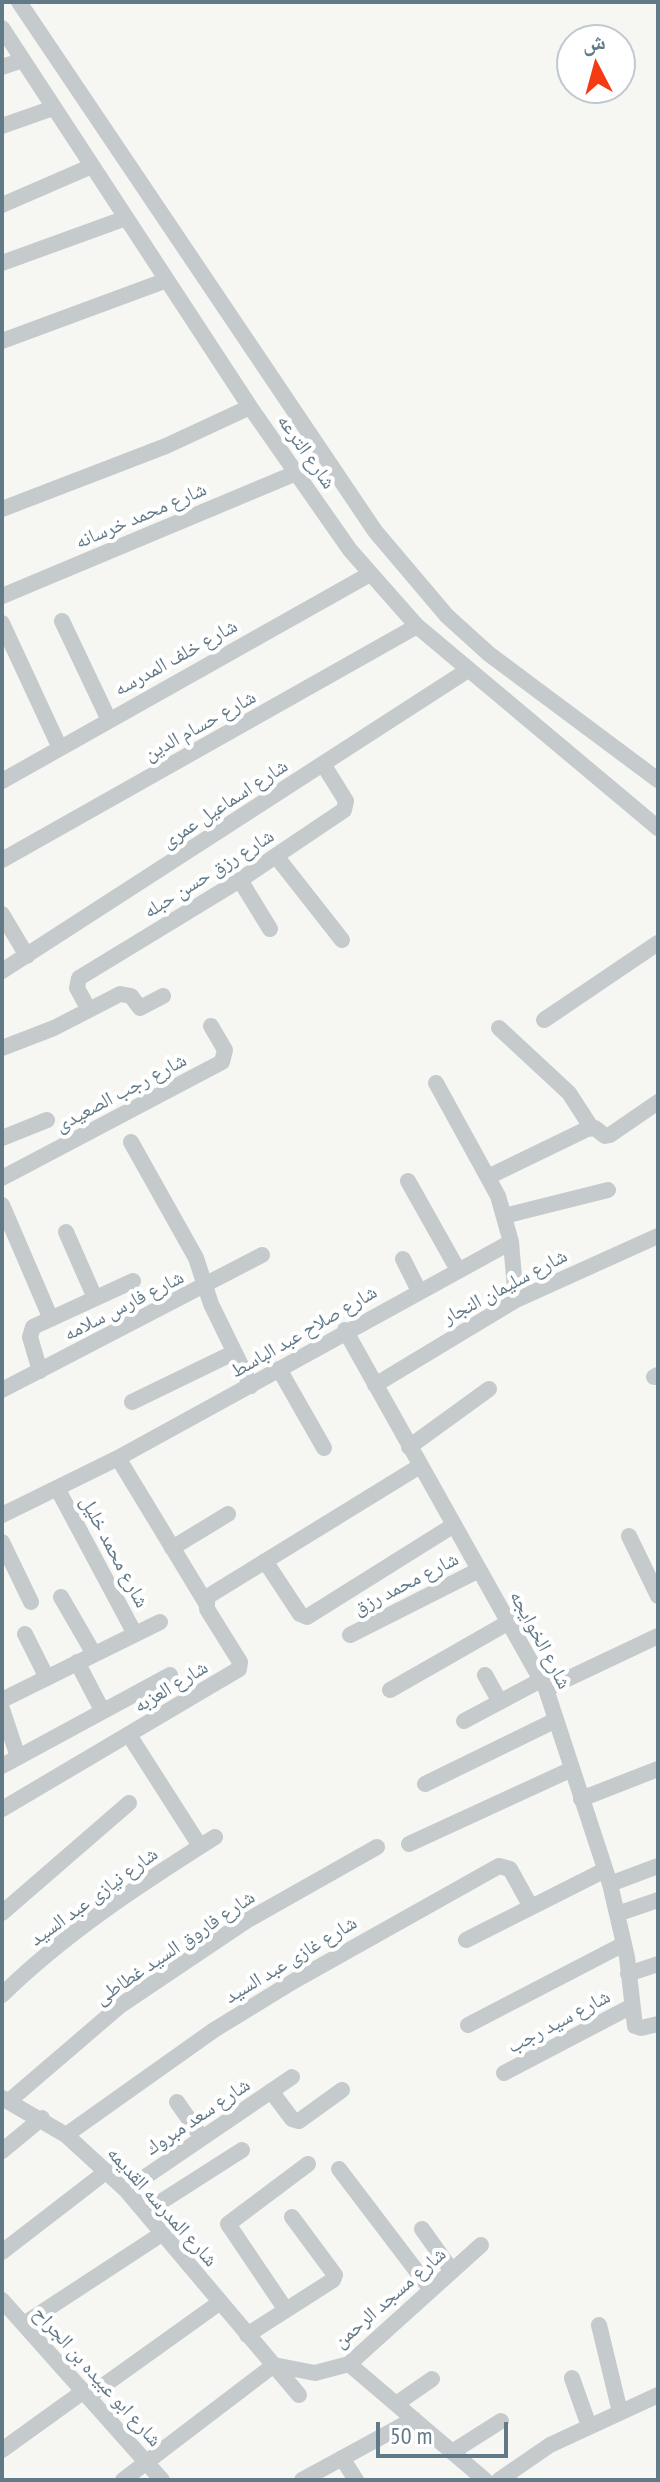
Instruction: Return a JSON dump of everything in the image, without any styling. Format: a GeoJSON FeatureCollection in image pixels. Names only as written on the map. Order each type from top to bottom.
{"type":"FeatureCollection","features":[{"type":"Feature","properties":{"kind":"street","name":"شارع الترعه"},"geometry":{"type":"LineString","coordinates":[[19,2],[375,531],[411,576],[489,654],[658,780]]}},
{"type":"Feature","properties":{"kind":"street","name":"شارع الترعه"},"geometry":{"type":"LineString","coordinates":[[2,28],[250,407],[370,574],[417,626],[658,828]]}},
{"type":"Feature","properties":{"kind":"street"},"geometry":{"type":"LineString","coordinates":[[2,67],[23,60]]}},
{"type":"Feature","properties":{"kind":"street"},"geometry":{"type":"LineString","coordinates":[[2,126],[53,108]]}},
{"type":"Feature","properties":{"kind":"street"},"geometry":{"type":"LineString","coordinates":[[2,205],[92,166]]}},
{"type":"Feature","properties":{"kind":"street"},"geometry":{"type":"LineString","coordinates":[[2,263],[126,218]]}},
{"type":"Feature","properties":{"kind":"street"},"geometry":{"type":"LineString","coordinates":[[2,341],[167,280]]}},
{"type":"Feature","properties":{"kind":"street"},"geometry":{"type":"LineString","coordinates":[[2,509],[166,446],[250,407]]}},
{"type":"Feature","properties":{"kind":"street","name":"شارع محمد خرسانه"},"geometry":{"type":"LineString","coordinates":[[2,596],[296,473]]}},
{"type":"Feature","properties":{"kind":"street","name":"شارع خلف المدرسه"},"geometry":{"type":"LineString","coordinates":[[3,776],[370,574]]}},
{"type":"Feature","properties":{"kind":"street"},"geometry":{"type":"LineString","coordinates":[[62,621],[108,718]]}},
{"type":"Feature","properties":{"kind":"street"},"geometry":{"type":"LineString","coordinates":[[2,623],[59,746]]}},
{"type":"Feature","properties":{"kind":"street","name":"شارع حسام الدين"},"geometry":{"type":"LineString","coordinates":[[2,860],[417,626]]}},
{"type":"Feature","properties":{"kind":"street","name":"شارع اسماعيل عمرى"},"geometry":{"type":"LineString","coordinates":[[2,971],[468,670]]}},
{"type":"Feature","properties":{"kind":"street","name":"شارع رزق حسن حبله"},"geometry":{"type":"LineString","coordinates":[[89,1010],[77,988],[79,978],[240,880],[344,810],[346,801],[323,764]]}},
{"type":"Feature","properties":{"kind":"street"},"geometry":{"type":"LineString","coordinates":[[276,856],[342,940]]}},
{"type":"Feature","properties":{"kind":"street"},"geometry":{"type":"LineString","coordinates":[[240,880],[270,929]]}},
{"type":"Feature","properties":{"kind":"street"},"geometry":{"type":"LineString","coordinates":[[2,914],[27,956]]}},
{"type":"Feature","properties":{"kind":"street"},"geometry":{"type":"LineString","coordinates":[[544,1020],[658,943]]}},
{"type":"Feature","properties":{"kind":"street"},"geometry":{"type":"LineString","coordinates":[[2,1048],[120,994],[131,996],[140,1008],[163,996]]}},
{"type":"Feature","properties":{"kind":"street","name":"شارع رجب الصعيدى"},"geometry":{"type":"LineString","coordinates":[[2,1178],[222,1062],[225,1050],[211,1026]]}},
{"type":"Feature","properties":{"kind":"street"},"geometry":{"type":"LineString","coordinates":[[499,1028],[569,1093],[591,1127],[607,1136],[658,1102]]}},
{"type":"Feature","properties":{"kind":"street"},"geometry":{"type":"LineString","coordinates":[[436,1083],[490,1176],[511,1242],[516,1300]]}},
{"type":"Feature","properties":{"kind":"street"},"geometry":{"type":"LineString","coordinates":[[2,1138],[47,1120]]}},
{"type":"Feature","properties":{"kind":"street"},"geometry":{"type":"LineString","coordinates":[[490,1176],[591,1127]]}},
{"type":"Feature","properties":{"kind":"street"},"geometry":{"type":"LineString","coordinates":[[131,1142],[196,1258],[233,1353],[251,1386]]}},
{"type":"Feature","properties":{"kind":"street"},"geometry":{"type":"LineString","coordinates":[[408,1181],[458,1270]]}},
{"type":"Feature","properties":{"kind":"street"},"geometry":{"type":"LineString","coordinates":[[504,1216],[608,1190]]}},
{"type":"Feature","properties":{"kind":"street"},"geometry":{"type":"LineString","coordinates":[[2,1205],[51,1319]]}},
{"type":"Feature","properties":{"kind":"street"},"geometry":{"type":"LineString","coordinates":[[66,1232],[95,1298]]}},
{"type":"Feature","properties":{"kind":"street","name":"شارع سليمان النجار"},"geometry":{"type":"LineString","coordinates":[[375,1385],[516,1300],[658,1236]]}},
{"type":"Feature","properties":{"kind":"street","name":"شارع صلاح عبد الباسط"},"geometry":{"type":"LineString","coordinates":[[2,1515],[118,1458],[251,1386],[345,1330],[511,1242]]}},
{"type":"Feature","properties":{"kind":"street","name":"شارع فارس سلامه"},"geometry":{"type":"LineString","coordinates":[[2,1390],[262,1255]]}},
{"type":"Feature","properties":{"kind":"street"},"geometry":{"type":"LineString","coordinates":[[403,1259],[419,1291]]}},
{"type":"Feature","properties":{"kind":"street"},"geometry":{"type":"LineString","coordinates":[[40,1371],[29,1332],[133,1281]]}},
{"type":"Feature","properties":{"kind":"street","name":"شارع الخوايجه"},"geometry":{"type":"LineString","coordinates":[[345,1330],[543,1685],[607,1877],[624,1944],[632,2006]]}},
{"type":"Feature","properties":{"kind":"street"},"geometry":{"type":"LineString","coordinates":[[132,1402],[233,1353]]}},
{"type":"Feature","properties":{"kind":"street"},"geometry":{"type":"LineString","coordinates":[[279,1369],[324,1448]]}},
{"type":"Feature","properties":{"kind":"street"},"geometry":{"type":"LineString","coordinates":[[409,1447],[489,1389]]}},
{"type":"Feature","properties":{"kind":"street"},"geometry":{"type":"LineString","coordinates":[[118,1458],[206,1603],[212,1593],[420,1466]]}},
{"type":"Feature","properties":{"kind":"street","name":"شارع محمد خليل"},"geometry":{"type":"LineString","coordinates":[[57,1488],[135,1634]]}},
{"type":"Feature","properties":{"kind":"street"},"geometry":{"type":"LineString","coordinates":[[172,1548],[228,1514]]}},
{"type":"Feature","properties":{"kind":"street"},"geometry":{"type":"LineString","coordinates":[[265,1561],[300,1614],[307,1617],[454,1525]]}},
{"type":"Feature","properties":{"kind":"street"},"geometry":{"type":"LineString","coordinates":[[629,1536],[658,1596]]}},
{"type":"Feature","properties":{"kind":"street"},"geometry":{"type":"LineString","coordinates":[[2,1542],[31,1602]]}},
{"type":"Feature","properties":{"kind":"street","name":"شارع محمد رزق"},"geometry":{"type":"LineString","coordinates":[[350,1635],[479,1570]]}},
{"type":"Feature","properties":{"kind":"street"},"geometry":{"type":"LineString","coordinates":[[61,1597],[94,1654]]}},
{"type":"Feature","properties":{"kind":"street","name":"شارع العزبه"},"geometry":{"type":"LineString","coordinates":[[2,1809],[239,1669],[240,1662],[206,1603]]}},
{"type":"Feature","properties":{"kind":"street"},"geometry":{"type":"LineString","coordinates":[[2,1700],[160,1622]]}},
{"type":"Feature","properties":{"kind":"street"},"geometry":{"type":"LineString","coordinates":[[390,1690],[509,1622]]}},
{"type":"Feature","properties":{"kind":"street"},"geometry":{"type":"LineString","coordinates":[[25,1634],[47,1678]]}},
{"type":"Feature","properties":{"kind":"street"},"geometry":{"type":"LineString","coordinates":[[464,1721],[500,1702],[658,1636]]}},
{"type":"Feature","properties":{"kind":"street"},"geometry":{"type":"LineString","coordinates":[[77,1662],[102,1710]]}},
{"type":"Feature","properties":{"kind":"street"},"geometry":{"type":"LineString","coordinates":[[2,1766],[170,1675]]}},
{"type":"Feature","properties":{"kind":"street"},"geometry":{"type":"LineString","coordinates":[[485,1675],[500,1702]]}},
{"type":"Feature","properties":{"kind":"street"},"geometry":{"type":"LineString","coordinates":[[2,1709],[18,1757]]}},
{"type":"Feature","properties":{"kind":"street"},"geometry":{"type":"LineString","coordinates":[[425,1784],[556,1720]]}},
{"type":"Feature","properties":{"kind":"street"},"geometry":{"type":"LineString","coordinates":[[129,1735],[200,1846]]}},
{"type":"Feature","properties":{"kind":"street"},"geometry":{"type":"LineString","coordinates":[[409,1844],[572,1769]]}},
{"type":"Feature","properties":{"kind":"street"},"geometry":{"type":"LineString","coordinates":[[581,1799],[658,1769]]}},
{"type":"Feature","properties":{"kind":"street"},"geometry":{"type":"LineString","coordinates":[[2,1913],[129,1803]]}},
{"type":"Feature","properties":{"kind":"street","name":"شارع نيازى عبد السيد"},"geometry":{"type":"LineString","coordinates":[[2,1995],[102,1913],[215,1837]]}},
{"type":"Feature","properties":{"kind":"street","name":"شارع فاروق السيد غطاطى"},"geometry":{"type":"LineString","coordinates":[[5,2099],[121,2005],[246,1921],[377,1847]]}},
{"type":"Feature","properties":{"kind":"street","name":"شارع غازى عبد السيد"},"geometry":{"type":"LineString","coordinates":[[66,2135],[214,2030],[294,1981],[499,1866],[510,1869],[531,1907]]}},
{"type":"Feature","properties":{"kind":"street"},"geometry":{"type":"LineString","coordinates":[[466,1940],[531,1907],[607,1877],[658,1866]]}},
{"type":"Feature","properties":{"kind":"street"},"geometry":{"type":"LineString","coordinates":[[617,1914],[658,1900]]}},
{"type":"Feature","properties":{"kind":"street"},"geometry":{"type":"LineString","coordinates":[[468,2025],[624,1944]]}},
{"type":"Feature","properties":{"kind":"street"},"geometry":{"type":"LineString","coordinates":[[628,1974],[658,1964]]}},
{"type":"Feature","properties":{"kind":"street"},"geometry":{"type":"LineString","coordinates":[[632,2006],[635,2026],[654,2025]]}},
{"type":"Feature","properties":{"kind":"street","name":"شارع سيد رجب"},"geometry":{"type":"LineString","coordinates":[[504,2073],[632,2006]]}},
{"type":"Feature","properties":{"kind":"street","name":"شارع سعد مبروك"},"geometry":{"type":"LineString","coordinates":[[126,2190],[292,2077]]}},
{"type":"Feature","properties":{"kind":"street"},"geometry":{"type":"LineString","coordinates":[[271,2091],[292,2119],[299,2121],[342,2090]]}},
{"type":"Feature","properties":{"kind":"street","name":"شارع المدرسه القديمه"},"geometry":{"type":"LineString","coordinates":[[5,2099],[42,2118],[66,2135],[126,2190],[299,2395]]}},
{"type":"Feature","properties":{"kind":"street"},"geometry":{"type":"LineString","coordinates":[[177,2102],[202,2138]]}},
{"type":"Feature","properties":{"kind":"street"},"geometry":{"type":"LineString","coordinates":[[2,2151],[42,2118]]}},
{"type":"Feature","properties":{"kind":"street"},"geometry":{"type":"LineString","coordinates":[[145,2212],[242,2150]]}},
{"type":"Feature","properties":{"kind":"street"},"geometry":{"type":"LineString","coordinates":[[286,2310],[228,2224],[308,2164]]}},
{"type":"Feature","properties":{"kind":"street"},"geometry":{"type":"LineString","coordinates":[[339,2169],[431,2290]]}},
{"type":"Feature","properties":{"kind":"street"},"geometry":{"type":"LineString","coordinates":[[2,2252],[107,2171]]}},
{"type":"Feature","properties":{"kind":"street"},"geometry":{"type":"LineString","coordinates":[[247,2335],[335,2275],[292,2217]]}},
{"type":"Feature","properties":{"kind":"street"},"geometry":{"type":"LineString","coordinates":[[422,2229],[452,2271]]}},
{"type":"Feature","properties":{"kind":"street"},"geometry":{"type":"LineString","coordinates":[[24,2324],[163,2233]]}},
{"type":"Feature","properties":{"kind":"street","name":"شارع مسجد الرحمن"},"geometry":{"type":"LineString","coordinates":[[274,2365],[315,2373],[349,2364],[481,2245]]}},
{"type":"Feature","properties":{"kind":"street","name":"شارع ابو عبيده بن الجراح"},"geometry":{"type":"LineString","coordinates":[[2,2300],[162,2480]]}},
{"type":"Feature","properties":{"kind":"street"},"geometry":{"type":"LineString","coordinates":[[2,2450],[219,2303]]}},
{"type":"Feature","properties":{"kind":"street"},"geometry":{"type":"LineString","coordinates":[[599,2325],[620,2412]]}},
{"type":"Feature","properties":{"kind":"street"},"geometry":{"type":"LineString","coordinates":[[349,2364],[485,2480]]}},
{"type":"Feature","properties":{"kind":"street"},"geometry":{"type":"LineString","coordinates":[[123,2480],[274,2365]]}},
{"type":"Feature","properties":{"kind":"street"},"geometry":{"type":"LineString","coordinates":[[572,2378],[589,2426]]}},
{"type":"Feature","properties":{"kind":"street"},"geometry":{"type":"LineString","coordinates":[[396,2404],[432,2379]]}},
{"type":"Feature","properties":{"kind":"street"},"geometry":{"type":"LineString","coordinates":[[499,2480],[550,2445],[658,2395]]}},
{"type":"Feature","properties":{"kind":"street"},"geometry":{"type":"LineString","coordinates":[[310,2478],[414,2419]]}},
{"type":"Feature","properties":{"kind":"street"},"geometry":{"type":"LineString","coordinates":[[452,2452],[501,2421]]}},
{"type":"Feature","properties":{"kind":"street"},"geometry":{"type":"LineString","coordinates":[[342,2458],[356,2480]]}}]}
